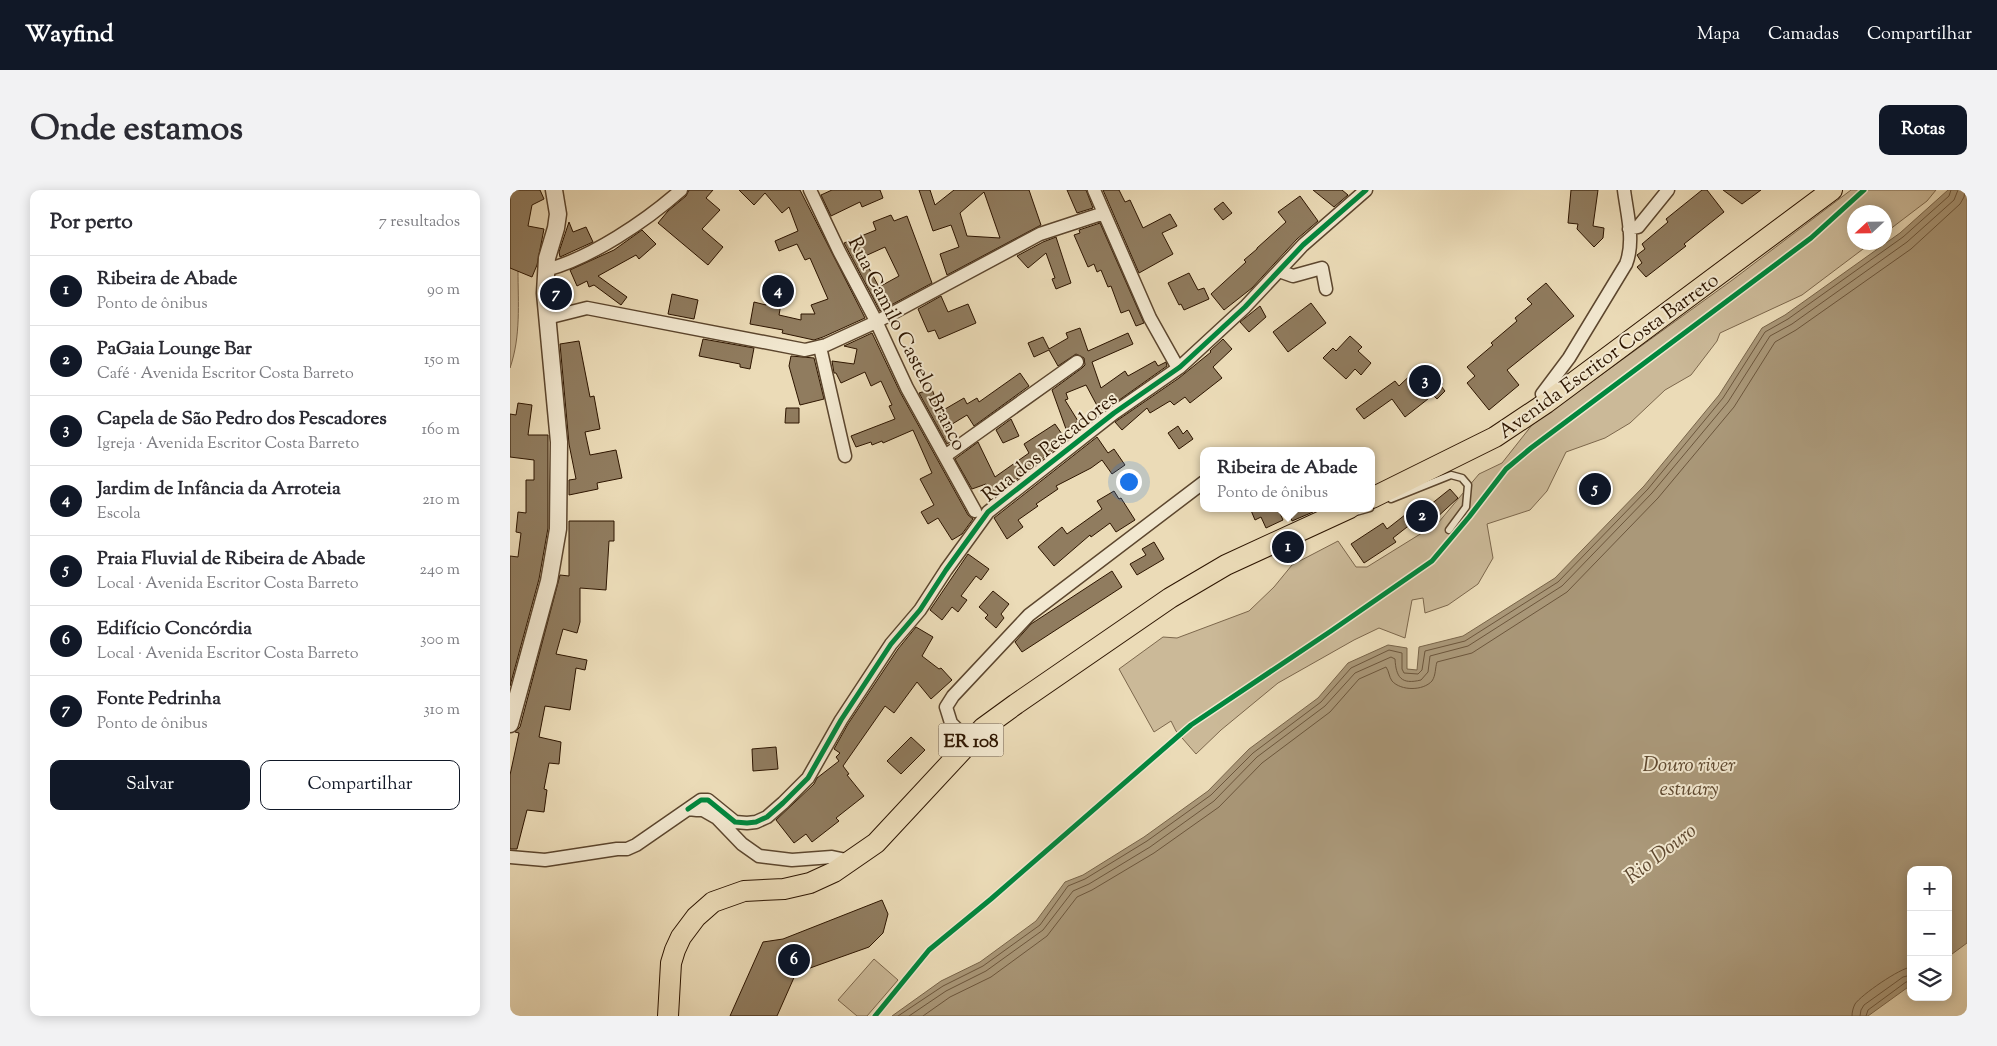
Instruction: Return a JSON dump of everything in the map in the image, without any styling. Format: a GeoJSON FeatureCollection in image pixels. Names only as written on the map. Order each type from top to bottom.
{"type":"FeatureCollection","features":[{"type":"Feature","properties":{"kind":"main road","name":"Avenida Escritor Costa Barreto"},"geometry":{"type":"LineString","coordinates":[[1375,497],[1495,437],[1546,404],[1832,190]]}},
{"type":"Feature","properties":{"kind":"main road","name":"ER 108"},"geometry":{"type":"LineString","coordinates":[[668,1016],[671,963],[675,950],[681,937],[696,917],[713,902],[744,891],[784,889],[810,883],[834,872],[876,843],[983,728],[1170,598],[1226,565],[1341,512]]}},
{"type":"Feature","properties":{"kind":"street"},"geometry":{"type":"LineString","coordinates":[[510,724],[549,581],[558,529],[559,442],[547,318],[546,270],[547,258],[558,214],[554,190]]}},
{"type":"Feature","properties":{"kind":"street"},"geometry":{"type":"LineString","coordinates":[[546,270],[559,267],[584,256],[606,243],[646,218],[681,190]]}},
{"type":"Feature","properties":{"kind":"street","name":"Rua Camilo Castelo Branco"},"geometry":{"type":"LineString","coordinates":[[810,190],[907,388],[975,511]]}},
{"type":"Feature","properties":{"kind":"street"},"geometry":{"type":"LineString","coordinates":[[1094,190],[1150,318],[1178,368]]}},
{"type":"Feature","properties":{"kind":"street"},"geometry":{"type":"LineString","coordinates":[[1546,404],[1542,394],[1569,358],[1626,264],[1630,254],[1624,190]]}},
{"type":"Feature","properties":{"kind":"street"},"geometry":{"type":"LineString","coordinates":[[1629,229],[1638,227],[1668,190]]}},
{"type":"Feature","properties":{"kind":"street","name":"Rua dos Pescadores"},"geometry":{"type":"LineString","coordinates":[[688,809],[706,799],[735,822],[756,822],[767,817],[808,778],[841,720],[891,644],[920,610],[951,562],[988,512],[1114,413],[1178,368],[1245,307],[1303,245],[1358,192]]}},
{"type":"Feature","properties":{"kind":"street"},"geometry":{"type":"LineString","coordinates":[[547,318],[586,308],[805,350],[826,345],[876,322],[1040,234],[1104,213]]}},
{"type":"Feature","properties":{"kind":"street"},"geometry":{"type":"LineString","coordinates":[[1279,271],[1293,276],[1322,268],[1326,289]]}},
{"type":"Feature","properties":{"kind":"street"},"geometry":{"type":"LineString","coordinates":[[820,347],[844,456]]}},
{"type":"Feature","properties":{"kind":"street"},"geometry":{"type":"LineString","coordinates":[[945,456],[1077,362]]}},
{"type":"Feature","properties":{"kind":"street"},"geometry":{"type":"LineString","coordinates":[[970,742],[951,723],[946,708],[953,696],[1028,616],[1200,485]]}},
{"type":"Feature","properties":{"kind":"street"},"geometry":{"type":"LineString","coordinates":[[510,857],[545,860],[627,849],[636,845],[688,809],[703,810],[717,818],[742,844],[759,856],[792,860],[832,857],[851,861]]}},
{"type":"Feature","properties":{"kind":"lane"},"geometry":{"type":"LineString","coordinates":[[1375,506],[1451,475],[1462,478],[1468,485],[1466,507],[1449,530]]}},
{"type":"Feature","properties":{"kind":"shaded area"},"geometry":{"type":"Polygon","coordinates":[[[1851,190],[1936,190],[1927,201],[1892,228],[1892,205],[1847,205],[1847,250],[1862,250],[1802,295],[1720,333],[1717,341],[1691,375],[1665,390],[1630,423],[1605,438],[1566,452],[1547,491],[1530,510],[1487,524],[1493,558],[1478,584],[1448,605],[1425,613],[1423,598],[1412,600],[1405,638],[1379,628],[1354,640],[1278,683],[1221,730],[1196,754],[1176,731],[1171,721],[1154,732],[1119,669],[1163,637],[1177,638],[1249,611],[1274,587],[1292,565],[1338,541],[1356,567],[1367,567],[1438,523],[1479,474],[1502,463],[1532,425],[1731,281],[1851,190]]]}},
{"type":"Feature","properties":{"kind":"shaded area"},"geometry":{"type":"Polygon","coordinates":[[[510,264],[518,270],[518,308],[516,344],[510,368],[510,264]]]}},
{"type":"Feature","properties":{"kind":"shaded area"},"geometry":{"type":"Polygon","coordinates":[[[874,959],[898,980],[867,1016],[857,1016],[838,1000],[874,959]]]}},
{"type":"Feature","properties":{"kind":"water","name":"Douro river estuary"},"geometry":{"type":"Polygon","coordinates":[[[1948,190],[1967,190],[1967,943],[1952,954],[1952,866],[1907,866],[1907,988],[1868,1016],[892,1016],[941,981],[980,962],[1036,921],[1065,882],[1083,875],[1144,837],[1208,791],[1249,749],[1318,698],[1348,663],[1388,645],[1407,648],[1407,669],[1417,670],[1419,647],[1463,636],[1555,578],[1644,486],[1719,395],[1762,328],[1785,315],[1876,250],[1892,250],[1892,239],[1948,190]]]}},
{"type":"Feature","properties":{"kind":"building"},"geometry":{"type":"Polygon","coordinates":[[[510,190],[540,190],[544,199],[532,205],[528,226],[544,229],[537,265],[532,277],[510,268],[510,190]]]}},
{"type":"Feature","properties":{"kind":"building"},"geometry":{"type":"Polygon","coordinates":[[[689,190],[713,190],[706,198],[720,210],[702,229],[723,247],[708,265],[658,223],[668,211],[686,196],[689,190]]]}},
{"type":"Feature","properties":{"kind":"building"},"geometry":{"type":"Polygon","coordinates":[[[739,190],[800,190],[865,318],[814,340],[782,333],[783,330],[750,324],[754,302],[766,305],[768,290],[783,293],[779,315],[801,320],[801,314],[815,314],[811,305],[828,299],[810,258],[805,260],[797,244],[779,251],[775,241],[798,231],[789,207],[782,213],[765,193],[754,205],[739,190]]]}},
{"type":"Feature","properties":{"kind":"building"},"geometry":{"type":"Polygon","coordinates":[[[832,190],[880,190],[883,198],[862,207],[860,202],[831,216],[821,195],[832,190]]]}},
{"type":"Feature","properties":{"kind":"building"},"geometry":{"type":"Polygon","coordinates":[[[919,190],[930,190],[935,205],[954,190],[1029,190],[1041,225],[947,275],[940,254],[959,247],[951,225],[933,231],[919,190]],[[984,192],[960,213],[967,236],[1000,238],[984,192]]]}},
{"type":"Feature","properties":{"kind":"building"},"geometry":{"type":"Polygon","coordinates":[[[1067,190],[1086,190],[1093,208],[1077,213],[1067,190]]]}},
{"type":"Feature","properties":{"kind":"building"},"geometry":{"type":"Polygon","coordinates":[[[1103,190],[1119,190],[1125,202],[1130,200],[1143,228],[1170,214],[1177,226],[1162,233],[1173,254],[1139,273],[1103,190]]]}},
{"type":"Feature","properties":{"kind":"building"},"geometry":{"type":"Polygon","coordinates":[[[1313,190],[1342,190],[1348,195],[1334,207],[1313,190]]]}},
{"type":"Feature","properties":{"kind":"building"},"geometry":{"type":"Polygon","coordinates":[[[1571,190],[1598,190],[1593,226],[1604,228],[1603,238],[1594,247],[1577,229],[1578,224],[1568,223],[1571,190]]]}},
{"type":"Feature","properties":{"kind":"building"},"geometry":{"type":"Polygon","coordinates":[[[1702,190],[1707,190],[1724,212],[1684,244],[1686,246],[1646,277],[1637,267],[1642,263],[1637,255],[1645,249],[1642,244],[1668,222],[1666,219],[1702,190]]]}},
{"type":"Feature","properties":{"kind":"building"},"geometry":{"type":"Polygon","coordinates":[[[1723,190],[1761,190],[1742,204],[1723,190]]]}},
{"type":"Feature","properties":{"kind":"building"},"geometry":{"type":"Polygon","coordinates":[[[1300,196],[1318,221],[1297,239],[1252,288],[1224,310],[1211,294],[1246,262],[1244,260],[1286,222],[1278,212],[1300,196]]]}},
{"type":"Feature","properties":{"kind":"building"},"geometry":{"type":"Polygon","coordinates":[[[1223,202],[1232,213],[1223,220],[1214,209],[1223,202]]]}},
{"type":"Feature","properties":{"kind":"building"},"geometry":{"type":"Polygon","coordinates":[[[891,215],[894,221],[907,216],[932,283],[880,311],[844,243],[876,230],[873,222],[891,215]],[[885,247],[863,257],[879,287],[899,276],[885,247]]]}},
{"type":"Feature","properties":{"kind":"building"},"geometry":{"type":"Polygon","coordinates":[[[569,222],[573,232],[586,227],[593,242],[560,257],[559,252],[569,222]]]}},
{"type":"Feature","properties":{"kind":"building"},"geometry":{"type":"Polygon","coordinates":[[[1100,223],[1144,323],[1136,326],[1129,310],[1121,313],[1111,286],[1108,287],[1101,270],[1097,272],[1094,264],[1088,267],[1074,235],[1080,233],[1079,230],[1100,223]]]}},
{"type":"Feature","properties":{"kind":"building"},"geometry":{"type":"Polygon","coordinates":[[[642,230],[656,244],[639,259],[636,255],[598,276],[627,297],[621,305],[594,285],[589,287],[587,281],[577,286],[570,270],[614,250],[642,230]]]}},
{"type":"Feature","properties":{"kind":"building"},"geometry":{"type":"Polygon","coordinates":[[[1056,237],[1071,283],[1056,289],[1052,279],[1055,278],[1046,253],[1028,268],[1017,256],[1056,237]]]}},
{"type":"Feature","properties":{"kind":"building"},"geometry":{"type":"Polygon","coordinates":[[[1189,273],[1198,290],[1204,288],[1209,299],[1184,310],[1181,304],[1179,305],[1168,283],[1189,273]]]}},
{"type":"Feature","properties":{"kind":"building"},"geometry":{"type":"Polygon","coordinates":[[[1546,283],[1574,316],[1507,370],[1519,385],[1489,410],[1467,383],[1475,376],[1467,367],[1517,321],[1515,318],[1532,304],[1527,299],[1546,283]]]}},
{"type":"Feature","properties":{"kind":"building"},"geometry":{"type":"Polygon","coordinates":[[[672,294],[698,300],[694,319],[668,314],[672,294]]]}},
{"type":"Feature","properties":{"kind":"building"},"geometry":{"type":"Polygon","coordinates":[[[941,296],[948,312],[968,304],[976,323],[939,339],[935,330],[928,332],[918,309],[941,296]]]}},
{"type":"Feature","properties":{"kind":"building"},"geometry":{"type":"Polygon","coordinates":[[[1311,303],[1326,323],[1288,352],[1273,332],[1311,303]]]}},
{"type":"Feature","properties":{"kind":"building"},"geometry":{"type":"Polygon","coordinates":[[[1260,306],[1266,317],[1249,332],[1240,322],[1260,306]]]}},
{"type":"Feature","properties":{"kind":"building"},"geometry":{"type":"Polygon","coordinates":[[[1080,328],[1088,351],[1128,333],[1133,344],[1092,362],[1101,388],[1125,371],[1128,376],[1155,361],[1158,366],[1166,362],[1167,366],[1101,413],[1086,385],[1066,393],[1068,399],[1065,400],[1078,421],[1066,429],[1052,390],[1085,365],[1084,358],[1076,354],[1058,366],[1049,350],[1034,357],[1028,343],[1043,337],[1049,349],[1068,338],[1066,333],[1080,328]]]}},
{"type":"Feature","properties":{"kind":"building"},"geometry":{"type":"Polygon","coordinates":[[[872,333],[900,392],[968,515],[973,519],[962,534],[952,540],[938,518],[928,524],[921,512],[934,505],[920,479],[932,473],[913,430],[883,443],[882,441],[872,445],[871,442],[856,447],[851,436],[895,419],[889,406],[892,405],[881,381],[871,386],[865,372],[841,383],[836,373],[834,373],[832,361],[854,364],[857,349],[844,346],[872,333]]]}},
{"type":"Feature","properties":{"kind":"building"},"geometry":{"type":"Polygon","coordinates":[[[1350,336],[1362,347],[1358,351],[1371,363],[1361,375],[1355,369],[1346,379],[1323,358],[1333,348],[1336,351],[1350,336]]]}},
{"type":"Feature","properties":{"kind":"building"},"geometry":{"type":"Polygon","coordinates":[[[703,339],[754,348],[750,369],[740,367],[740,364],[699,356],[703,339]]]}},
{"type":"Feature","properties":{"kind":"building"},"geometry":{"type":"Polygon","coordinates":[[[1223,339],[1232,349],[1213,367],[1222,378],[1190,403],[1185,397],[1174,405],[1170,401],[1150,413],[1147,408],[1122,430],[1115,422],[1179,378],[1211,352],[1223,339]]]}},
{"type":"Feature","properties":{"kind":"building"},"geometry":{"type":"Polygon","coordinates":[[[579,341],[590,397],[594,396],[600,429],[585,432],[590,455],[616,450],[622,478],[597,483],[598,489],[569,495],[569,480],[576,479],[569,444],[560,344],[579,341]]]}},
{"type":"Feature","properties":{"kind":"building"},"geometry":{"type":"Polygon","coordinates":[[[791,356],[814,358],[824,399],[800,405],[789,366],[791,356]]]}},
{"type":"Feature","properties":{"kind":"building"},"geometry":{"type":"Polygon","coordinates":[[[1421,365],[1429,373],[1431,371],[1443,384],[1441,386],[1445,391],[1437,399],[1433,395],[1405,417],[1392,399],[1364,419],[1356,409],[1395,381],[1399,386],[1421,365]]]}},
{"type":"Feature","properties":{"kind":"building"},"geometry":{"type":"Polygon","coordinates":[[[1020,373],[1029,386],[974,426],[967,415],[944,429],[952,441],[947,444],[919,393],[932,389],[940,412],[964,398],[967,404],[977,398],[979,402],[1020,373]]]}},
{"type":"Feature","properties":{"kind":"building"},"geometry":{"type":"Polygon","coordinates":[[[518,403],[532,405],[528,435],[548,435],[548,528],[539,579],[510,686],[510,556],[518,557],[521,533],[516,532],[518,512],[526,513],[526,480],[534,480],[534,460],[510,457],[510,414],[516,415],[518,403]]]}},
{"type":"Feature","properties":{"kind":"building"},"geometry":{"type":"Polygon","coordinates":[[[786,408],[799,408],[799,423],[785,423],[786,408]]]}},
{"type":"Feature","properties":{"kind":"building"},"geometry":{"type":"Polygon","coordinates":[[[1011,419],[1019,436],[1003,443],[996,430],[1011,419]]]}},
{"type":"Feature","properties":{"kind":"building"},"geometry":{"type":"Polygon","coordinates":[[[1055,424],[1066,440],[994,497],[986,484],[972,489],[955,459],[978,442],[995,477],[1029,453],[1024,444],[1055,424]]]}},
{"type":"Feature","properties":{"kind":"building"},"geometry":{"type":"Polygon","coordinates":[[[1178,426],[1183,434],[1187,430],[1193,439],[1179,449],[1168,433],[1178,426]]]}},
{"type":"Feature","properties":{"kind":"building"},"geometry":{"type":"Polygon","coordinates":[[[1097,437],[1108,453],[1114,449],[1125,465],[1112,474],[1102,460],[1091,468],[1056,486],[1058,489],[1036,504],[1038,506],[1018,520],[1023,527],[1007,539],[994,518],[1097,437]]]}},
{"type":"Feature","properties":{"kind":"building"},"geometry":{"type":"Polygon","coordinates":[[[1450,489],[1458,498],[1434,520],[1425,509],[1450,489]]]}},
{"type":"Feature","properties":{"kind":"building"},"geometry":{"type":"Polygon","coordinates":[[[1114,491],[1119,499],[1121,498],[1135,520],[1116,532],[1110,523],[1091,537],[1090,535],[1054,566],[1038,547],[1062,527],[1067,534],[1102,509],[1097,501],[1114,491]]]}},
{"type":"Feature","properties":{"kind":"building"},"geometry":{"type":"Polygon","coordinates":[[[1410,511],[1416,520],[1393,538],[1396,542],[1364,563],[1351,544],[1383,523],[1387,529],[1410,511]]]}},
{"type":"Feature","properties":{"kind":"building"},"geometry":{"type":"Polygon","coordinates":[[[1252,512],[1279,512],[1283,520],[1266,528],[1261,517],[1255,520],[1252,512]]]}},
{"type":"Feature","properties":{"kind":"building"},"geometry":{"type":"Polygon","coordinates":[[[1289,512],[1313,512],[1292,521],[1289,512]]]}},
{"type":"Feature","properties":{"kind":"building"},"geometry":{"type":"Polygon","coordinates":[[[569,521],[614,521],[614,541],[609,541],[606,590],[580,588],[580,622],[577,633],[563,629],[556,654],[587,660],[585,670],[576,668],[570,710],[545,706],[539,737],[561,742],[559,764],[549,763],[544,789],[547,790],[544,812],[527,810],[517,849],[510,849],[510,775],[519,733],[515,732],[520,727],[560,575],[569,576],[569,521]]]}},
{"type":"Feature","properties":{"kind":"building"},"geometry":{"type":"Polygon","coordinates":[[[1154,542],[1164,559],[1137,575],[1130,564],[1146,555],[1142,549],[1154,542]]]}},
{"type":"Feature","properties":{"kind":"building"},"geometry":{"type":"Polygon","coordinates":[[[968,554],[989,569],[981,580],[976,576],[961,596],[967,600],[958,612],[952,607],[942,620],[930,610],[968,554]]]}},
{"type":"Feature","properties":{"kind":"building"},"geometry":{"type":"Polygon","coordinates":[[[1112,571],[1122,587],[1022,652],[1015,642],[1031,624],[1112,571]]]}},
{"type":"Feature","properties":{"kind":"building"},"geometry":{"type":"Polygon","coordinates":[[[993,591],[1009,604],[1001,614],[1004,618],[996,628],[985,618],[988,615],[979,607],[993,591]]]}},
{"type":"Feature","properties":{"kind":"building"},"geometry":{"type":"Polygon","coordinates":[[[916,627],[933,637],[922,656],[939,669],[941,668],[952,680],[931,699],[917,682],[894,713],[885,706],[843,766],[849,774],[847,775],[864,796],[836,818],[839,821],[812,842],[806,834],[794,843],[776,820],[814,784],[817,778],[839,761],[836,757],[840,753],[834,749],[848,724],[898,649],[916,627]]]}},
{"type":"Feature","properties":{"kind":"building"},"geometry":{"type":"Polygon","coordinates":[[[911,737],[925,750],[901,774],[887,761],[911,737]]]}},
{"type":"Feature","properties":{"kind":"building"},"geometry":{"type":"Polygon","coordinates":[[[776,747],[778,769],[753,771],[752,749],[776,747]]]}},
{"type":"Feature","properties":{"kind":"building"},"geometry":{"type":"Polygon","coordinates":[[[882,900],[888,914],[883,933],[869,947],[796,973],[777,1016],[730,1016],[763,942],[783,939],[882,900]]]}},
{"type":"Feature","properties":{"kind":"cycle path"},"geometry":{"type":"LineString","coordinates":[[688,809],[701,800],[708,800],[735,822],[747,823],[756,822],[767,817],[783,803],[808,778],[841,720],[891,644],[920,610],[988,512],[1114,413],[1180,367],[1245,307],[1303,245],[1366,190]]}},
{"type":"Feature","properties":{"kind":"cycle path"},"geometry":{"type":"LineString","coordinates":[[875,1016],[929,950],[991,899],[1191,725],[1432,561],[1506,469],[1531,448],[1811,238],[1864,190]]}},
{"type":"Feature","properties":{"kind":"place","name":"Jardim de Infância da Arroteia"},"geometry":{"type":"Point","coordinates":[778,291]}},
{"type":"Feature","properties":{"kind":"place","name":"Fonte Pedrinha"},"geometry":{"type":"Point","coordinates":[556,294]}},
{"type":"Feature","properties":{"kind":"place","name":"Capela de São Pedro dos Pescadores"},"geometry":{"type":"Point","coordinates":[1425,381]}},
{"type":"Feature","properties":{"kind":"place","name":"Praia Fluvial de Ribeira de Abade"},"geometry":{"type":"Point","coordinates":[1595,489]}},
{"type":"Feature","properties":{"kind":"place","name":"PaGaia Lounge Bar"},"geometry":{"type":"Point","coordinates":[1422,516]}},
{"type":"Feature","properties":{"kind":"place","name":"Ribeira de Abade"},"geometry":{"type":"Point","coordinates":[1288,547]}},
{"type":"Feature","properties":{"kind":"place","name":"Edifício Concórdia"},"geometry":{"type":"Point","coordinates":[794,960]}},
{"type":"Feature","properties":{"kind":"water label","name":"Rio Douro"},"geometry":{"type":"Point","coordinates":[1660,853]}}]}
